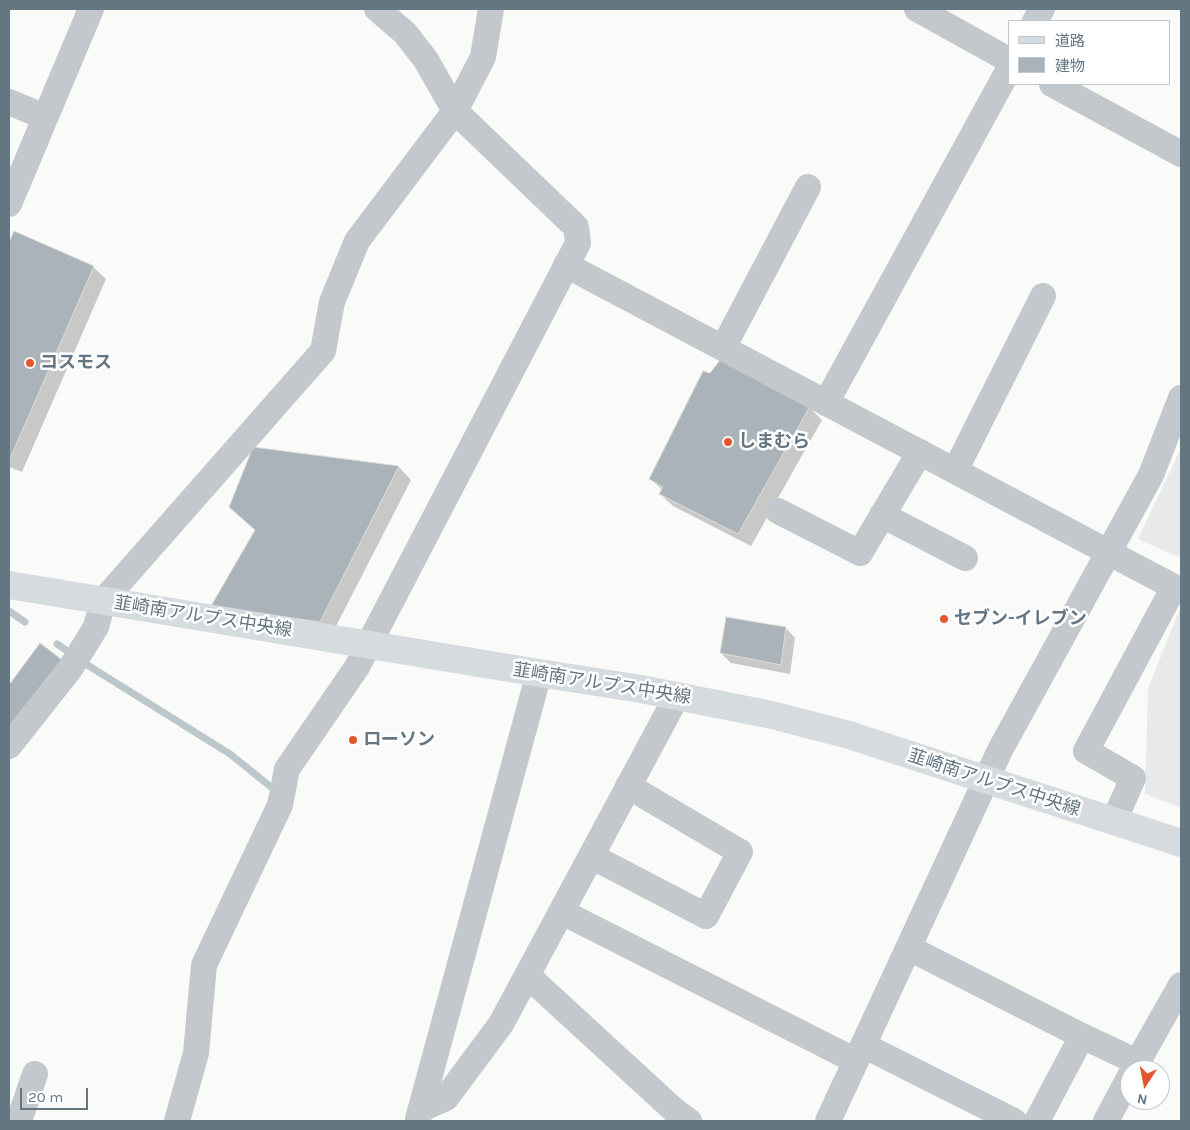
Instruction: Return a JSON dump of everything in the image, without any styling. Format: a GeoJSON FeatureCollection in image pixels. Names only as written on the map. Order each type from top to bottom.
{"type":"FeatureCollection","features":[{"type":"Feature","properties":{"kind":"main road","name":"韮崎南アルプス中央線"},"geometry":{"type":"LineString","coordinates":[[9,586],[677,696],[772,715],[841,733],[1181,843]]}},
{"type":"Feature","properties":{"kind":"street"},"geometry":{"type":"LineString","coordinates":[[9,204],[91,9]]}},
{"type":"Feature","properties":{"kind":"street"},"geometry":{"type":"LineString","coordinates":[[178,1119],[196,1053],[204,965],[280,805],[287,770],[357,667],[578,243],[576,227],[455,111],[426,60],[404,33],[377,9]]}},
{"type":"Feature","properties":{"kind":"street"},"geometry":{"type":"LineString","coordinates":[[9,746],[78,657],[96,627],[103,601],[323,352],[332,302],[357,241],[455,111],[483,57],[491,9]]}},
{"type":"Feature","properties":{"kind":"street"},"geometry":{"type":"LineString","coordinates":[[917,9],[1008,59]]}},
{"type":"Feature","properties":{"kind":"street"},"geometry":{"type":"LineString","coordinates":[[1036,20],[1042,9]]}},
{"type":"Feature","properties":{"kind":"street"},"geometry":{"type":"LineString","coordinates":[[826,403],[1008,71]]}},
{"type":"Feature","properties":{"kind":"street"},"geometry":{"type":"LineString","coordinates":[[1054,85],[1181,154]]}},
{"type":"Feature","properties":{"kind":"street"},"geometry":{"type":"LineString","coordinates":[[9,102],[45,117]]}},
{"type":"Feature","properties":{"kind":"street"},"geometry":{"type":"LineString","coordinates":[[723,348],[808,187]]}},
{"type":"Feature","properties":{"kind":"street"},"geometry":{"type":"LineString","coordinates":[[566,265],[1174,587],[1086,752],[1133,778],[1114,821]]}},
{"type":"Feature","properties":{"kind":"street"},"geometry":{"type":"LineString","coordinates":[[955,471],[1043,296]]}},
{"type":"Feature","properties":{"kind":"street"},"geometry":{"type":"LineString","coordinates":[[828,1121],[1000,750],[1151,475],[1181,398]]}},
{"type":"Feature","properties":{"kind":"street"},"geometry":{"type":"LineString","coordinates":[[778,511],[860,553],[920,452]]}},
{"type":"Feature","properties":{"kind":"street"},"geometry":{"type":"LineString","coordinates":[[882,516],[966,558]]}},
{"type":"Feature","properties":{"kind":"street"},"geometry":{"type":"LineString","coordinates":[[419,1115],[538,674]]}},
{"type":"Feature","properties":{"kind":"street"},"geometry":{"type":"LineString","coordinates":[[419,1115],[446,1098],[501,1024],[677,696]]}},
{"type":"Feature","properties":{"kind":"street"},"geometry":{"type":"LineString","coordinates":[[591,856],[706,916],[736,860],[740,852],[628,786]]}},
{"type":"Feature","properties":{"kind":"street"},"geometry":{"type":"LineString","coordinates":[[562,912],[860,1053],[1014,1121]]}},
{"type":"Feature","properties":{"kind":"street"},"geometry":{"type":"LineString","coordinates":[[909,948],[1082,1036],[1120,1060]]}},
{"type":"Feature","properties":{"kind":"street"},"geometry":{"type":"LineString","coordinates":[[528,976],[675,1111],[689,1121]]}},
{"type":"Feature","properties":{"kind":"street"},"geometry":{"type":"LineString","coordinates":[[1139,1060],[1181,985]]}},
{"type":"Feature","properties":{"kind":"street"},"geometry":{"type":"LineString","coordinates":[[1037,1121],[1082,1036]]}},
{"type":"Feature","properties":{"kind":"street"},"geometry":{"type":"LineString","coordinates":[[19,1121],[35,1074]]}},
{"type":"Feature","properties":{"kind":"street"},"geometry":{"type":"LineString","coordinates":[[1106,1121],[1120,1095]]}},
{"type":"Feature","properties":{"kind":"shaded area"},"geometry":{"type":"Polygon","coordinates":[[[1181,448],[1181,558],[1138,539],[1181,448]]]}},
{"type":"Feature","properties":{"kind":"shaded area"},"geometry":{"type":"Polygon","coordinates":[[[1181,606],[1181,808],[1145,794],[1148,689],[1181,606]]]}},
{"type":"Feature","properties":{"kind":"building","name":"コスモス"},"geometry":{"type":"Polygon","coordinates":[[[14,231],[94,266],[9,461],[9,242],[14,231]]]}},
{"type":"Feature","properties":{"kind":"building","name":"しまむら"},"geometry":{"type":"Polygon","coordinates":[[[721,359],[810,406],[738,534],[659,494],[663,487],[649,479],[703,371],[710,373],[721,359]]]}},
{"type":"Feature","properties":{"kind":"building"},"geometry":{"type":"Polygon","coordinates":[[[253,447],[399,466],[320,622],[211,606],[255,530],[229,507],[253,447]]]}},
{"type":"Feature","properties":{"kind":"building"},"geometry":{"type":"Polygon","coordinates":[[[726,617],[786,627],[781,665],[720,653],[726,617]]]}},
{"type":"Feature","properties":{"kind":"building"},"geometry":{"type":"Polygon","coordinates":[[[40,643],[65,662],[9,735],[9,685],[40,643]]]}},
{"type":"Feature","properties":{"kind":"waterway"},"geometry":{"type":"LineString","coordinates":[[9,611],[25,622]]}},
{"type":"Feature","properties":{"kind":"waterway"},"geometry":{"type":"LineString","coordinates":[[57,644],[73,655]]}},
{"type":"Feature","properties":{"kind":"waterway"},"geometry":{"type":"LineString","coordinates":[[81,661],[230,754],[276,791]]}},
{"type":"Feature","properties":{"kind":"place","name":"コスモス"},"geometry":{"type":"Point","coordinates":[30,363]}},
{"type":"Feature","properties":{"kind":"place","name":"しまむら"},"geometry":{"type":"Point","coordinates":[728,442]}},
{"type":"Feature","properties":{"kind":"place","name":"セブン-イレブン"},"geometry":{"type":"Point","coordinates":[944,619]}},
{"type":"Feature","properties":{"kind":"place","name":"ローソン"},"geometry":{"type":"Point","coordinates":[353,740]}}]}
